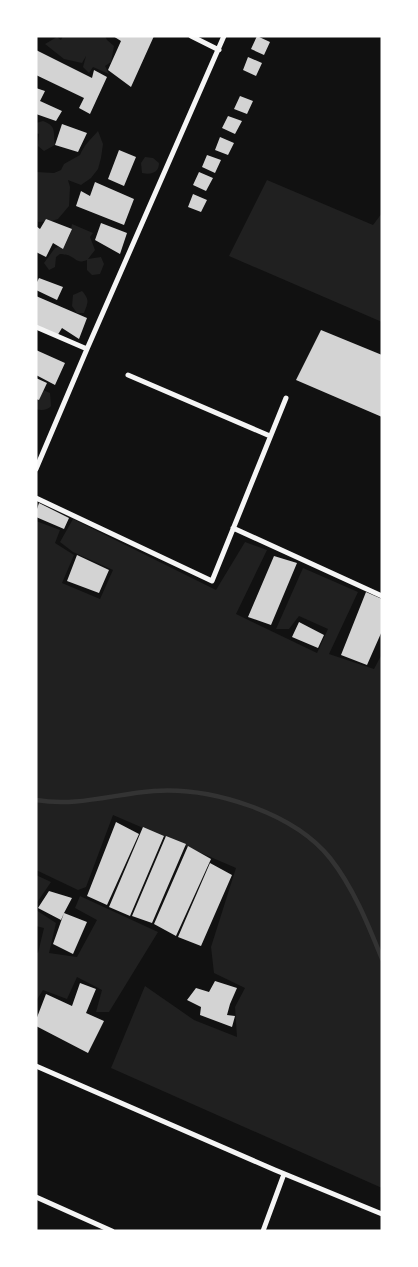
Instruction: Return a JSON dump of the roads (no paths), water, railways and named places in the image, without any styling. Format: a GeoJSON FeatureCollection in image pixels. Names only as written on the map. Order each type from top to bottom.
{"type":"FeatureCollection","features":[{"type":"Feature","properties":{"kind":"street"},"geometry":{"type":"LineString","coordinates":[[192,36],[219,50]]}},
{"type":"Feature","properties":{"kind":"street"},"geometry":{"type":"LineString","coordinates":[[36,469],[224,36]]}},
{"type":"Feature","properties":{"kind":"street"},"geometry":{"type":"LineString","coordinates":[[36,327],[87,349]]}},
{"type":"Feature","properties":{"kind":"street"},"geometry":{"type":"LineString","coordinates":[[128,375],[270,436]]}},
{"type":"Feature","properties":{"kind":"street"},"geometry":{"type":"LineString","coordinates":[[36,498],[212,581],[286,398]]}},
{"type":"Feature","properties":{"kind":"street"},"geometry":{"type":"LineString","coordinates":[[233,528],[382,596]]}},
{"type":"Feature","properties":{"kind":"street"},"geometry":{"type":"LineString","coordinates":[[36,1066],[284,1174],[382,1214]]}},
{"type":"Feature","properties":{"kind":"street"},"geometry":{"type":"LineString","coordinates":[[264,1231],[284,1174]]}},
{"type":"Feature","properties":{"kind":"street"},"geometry":{"type":"LineString","coordinates":[[36,1197],[112,1231]]}},
{"type":"Feature","properties":{"kind":"waterway"},"geometry":{"type":"LineString","coordinates":[[36,800],[66,802],[154,791],[176,791],[225,798],[273,816],[295,828],[314,842],[330,858],[353,893],[382,959]]}}]}
